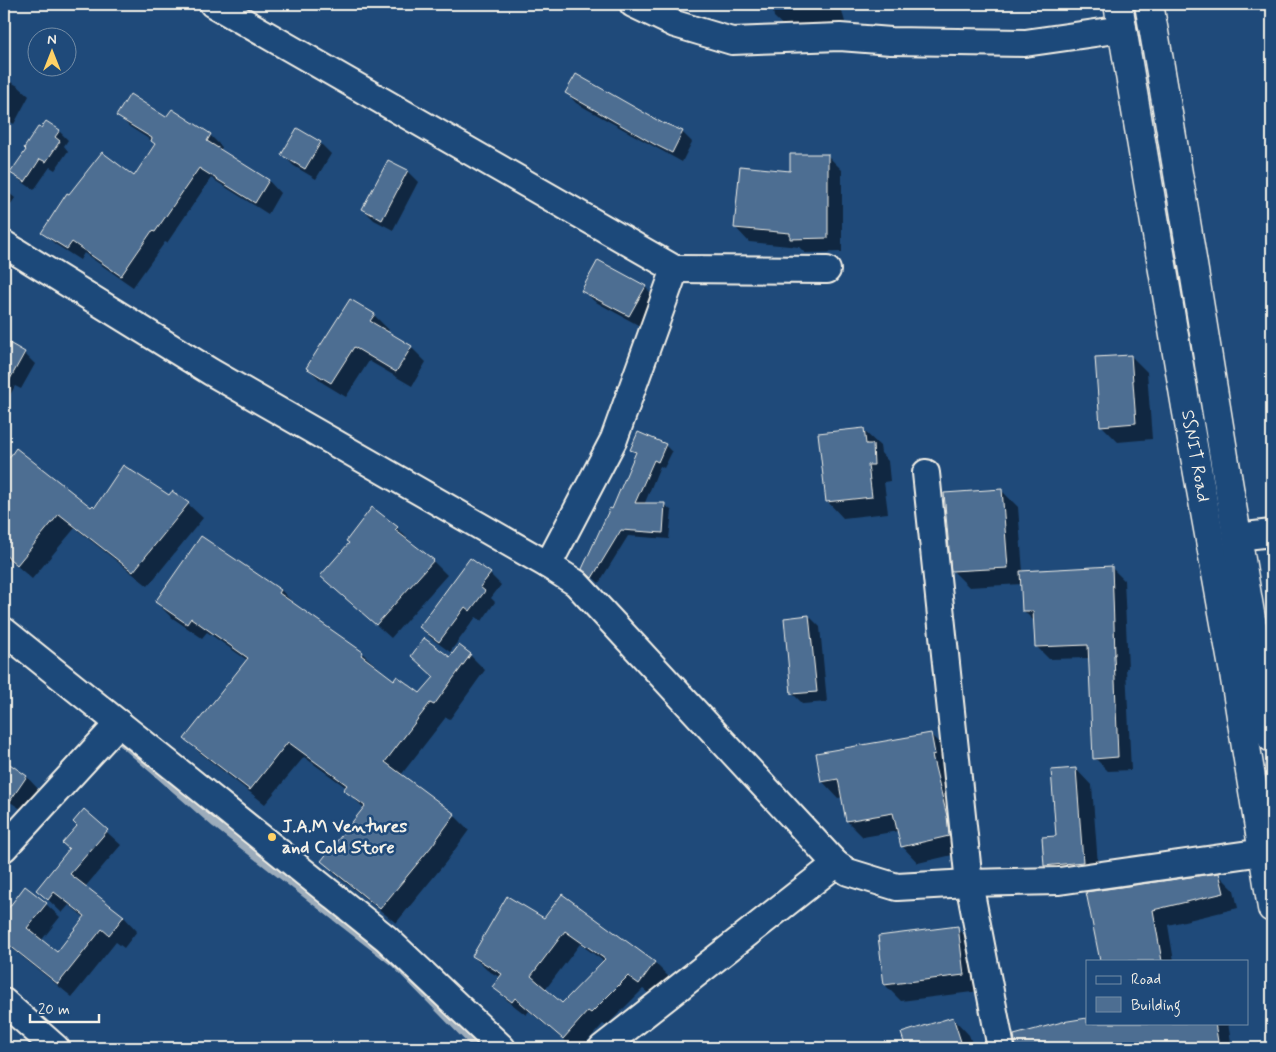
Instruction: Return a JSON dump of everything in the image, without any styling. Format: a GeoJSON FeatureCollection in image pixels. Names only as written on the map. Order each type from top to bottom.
{"type":"FeatureCollection","features":[{"type":"Feature","properties":{"kind":"street"},"geometry":{"type":"LineString","coordinates":[[213,4],[675,269],[827,270]]}},
{"type":"Feature","properties":{"kind":"street"},"geometry":{"type":"LineString","coordinates":[[633,4],[675,24],[732,41],[840,37],[891,41],[1026,43],[1121,16]]}},
{"type":"Feature","properties":{"kind":"street","name":"SSNIT Road"},"geometry":{"type":"LineString","coordinates":[[1149,4],[1177,162],[1237,537],[1266,669],[1272,738]]}},
{"type":"Feature","properties":{"kind":"street","name":"SSNIT Road"},"geometry":{"type":"LineString","coordinates":[[1121,16],[1272,908]]}},
{"type":"Feature","properties":{"kind":"street"},"geometry":{"type":"LineString","coordinates":[[4,244],[211,372],[548,565],[576,584],[836,864],[848,872],[897,887],[1060,881],[1263,852]]}},
{"type":"Feature","properties":{"kind":"street"},"geometry":{"type":"LineString","coordinates":[[548,565],[614,439],[675,269]]}},
{"type":"Feature","properties":{"kind":"street"},"geometry":{"type":"LineString","coordinates":[[926,473],[969,883],[1001,1048]]}},
{"type":"Feature","properties":{"kind":"street"},"geometry":{"type":"LineString","coordinates":[[1237,537],[1272,533]]}},
{"type":"Feature","properties":{"kind":"street"},"geometry":{"type":"LineString","coordinates":[[4,631],[386,938],[502,1048]]}},
{"type":"Feature","properties":{"kind":"street"},"geometry":{"type":"LineString","coordinates":[[4,848],[120,723]]}},
{"type":"Feature","properties":{"kind":"street"},"geometry":{"type":"LineString","coordinates":[[602,1048],[836,864]]}},
{"type":"Feature","properties":{"kind":"street"},"geometry":{"type":"LineString","coordinates":[[4,1002],[56,1048]]}},
{"type":"Feature","properties":{"kind":"building"},"geometry":{"type":"Polygon","coordinates":[[[576,74],[664,124],[683,131],[672,153],[565,93],[576,74]]]}},
{"type":"Feature","properties":{"kind":"building"},"geometry":{"type":"Polygon","coordinates":[[[130,94],[166,117],[172,109],[211,134],[207,141],[269,180],[255,203],[199,168],[155,232],[152,231],[121,276],[72,242],[67,249],[41,233],[67,193],[69,194],[102,152],[134,176],[155,144],[151,141],[152,138],[116,116],[130,94]]]}},
{"type":"Feature","properties":{"kind":"building"},"geometry":{"type":"Polygon","coordinates":[[[46,121],[60,130],[55,137],[60,141],[46,162],[40,159],[25,182],[10,173],[26,150],[24,148],[38,127],[41,128],[46,121]]]}},
{"type":"Feature","properties":{"kind":"building"},"geometry":{"type":"Polygon","coordinates":[[[297,128],[321,142],[305,169],[281,155],[297,128]]]}},
{"type":"Feature","properties":{"kind":"building"},"geometry":{"type":"Polygon","coordinates":[[[790,154],[828,154],[828,238],[790,239],[790,233],[734,228],[740,166],[790,171],[790,154]]]}},
{"type":"Feature","properties":{"kind":"building"},"geometry":{"type":"Polygon","coordinates":[[[388,160],[408,170],[382,220],[362,209],[388,160]]]}},
{"type":"Feature","properties":{"kind":"building"},"geometry":{"type":"Polygon","coordinates":[[[598,260],[646,286],[629,316],[581,291],[598,260]]]}},
{"type":"Feature","properties":{"kind":"building"},"geometry":{"type":"Polygon","coordinates":[[[350,299],[375,314],[370,321],[412,346],[396,372],[354,347],[331,383],[306,368],[350,299]]]}},
{"type":"Feature","properties":{"kind":"building"},"geometry":{"type":"Polygon","coordinates":[[[4,340],[25,352],[4,390],[4,340]]]}},
{"type":"Feature","properties":{"kind":"building"},"geometry":{"type":"Polygon","coordinates":[[[1131,355],[1136,423],[1100,426],[1095,357],[1131,355]]]}},
{"type":"Feature","properties":{"kind":"building"},"geometry":{"type":"Polygon","coordinates":[[[864,428],[866,444],[873,444],[874,465],[868,465],[872,497],[826,502],[818,433],[864,428]]]}},
{"type":"Feature","properties":{"kind":"building"},"geometry":{"type":"Polygon","coordinates":[[[638,432],[666,444],[658,462],[654,460],[635,503],[665,503],[663,533],[621,530],[592,578],[582,569],[610,508],[612,509],[636,452],[630,450],[638,432]]]}},
{"type":"Feature","properties":{"kind":"building"},"geometry":{"type":"Polygon","coordinates":[[[16,448],[91,507],[93,505],[95,507],[123,465],[169,495],[172,491],[189,503],[133,572],[59,514],[17,565],[4,554],[4,465],[16,448]]]}},
{"type":"Feature","properties":{"kind":"building"},"geometry":{"type":"Polygon","coordinates":[[[1002,489],[1008,568],[951,571],[944,493],[1002,489]]]}},
{"type":"Feature","properties":{"kind":"building"},"geometry":{"type":"Polygon","coordinates":[[[372,507],[398,527],[395,530],[434,560],[376,625],[320,576],[349,543],[346,541],[372,507]]]}},
{"type":"Feature","properties":{"kind":"building"},"geometry":{"type":"Polygon","coordinates":[[[201,536],[281,590],[279,593],[363,652],[361,655],[394,680],[397,676],[420,693],[434,677],[411,656],[424,638],[450,657],[459,645],[471,654],[434,705],[430,703],[385,762],[455,814],[431,847],[380,909],[321,861],[365,806],[343,790],[347,785],[288,742],[250,790],[184,739],[248,658],[191,618],[187,624],[155,602],[201,536]]]}},
{"type":"Feature","properties":{"kind":"building"},"geometry":{"type":"Polygon","coordinates":[[[470,558],[491,573],[480,587],[485,591],[470,611],[465,607],[439,642],[419,627],[470,558]]]}},
{"type":"Feature","properties":{"kind":"building"},"geometry":{"type":"Polygon","coordinates":[[[1112,566],[1118,757],[1093,759],[1088,645],[1035,647],[1033,611],[1022,611],[1020,571],[1112,566]]]}},
{"type":"Feature","properties":{"kind":"building"},"geometry":{"type":"Polygon","coordinates":[[[809,615],[817,692],[791,694],[784,618],[809,615]]]}},
{"type":"Feature","properties":{"kind":"building"},"geometry":{"type":"Polygon","coordinates":[[[931,733],[935,754],[932,755],[947,816],[949,836],[901,847],[893,813],[846,821],[838,779],[821,782],[816,753],[931,733]]]}},
{"type":"Feature","properties":{"kind":"building"},"geometry":{"type":"Polygon","coordinates":[[[4,760],[27,776],[4,810],[4,760]]]}},
{"type":"Feature","properties":{"kind":"building"},"geometry":{"type":"Polygon","coordinates":[[[1076,768],[1083,862],[1044,866],[1042,837],[1056,836],[1051,770],[1076,768]]]}},
{"type":"Feature","properties":{"kind":"building"},"geometry":{"type":"Polygon","coordinates":[[[84,809],[108,830],[70,874],[124,916],[109,935],[102,929],[58,984],[4,941],[4,914],[25,886],[47,903],[27,928],[57,952],[85,916],[54,892],[48,900],[36,890],[69,849],[62,843],[77,826],[73,822],[84,809]]]}},
{"type":"Feature","properties":{"kind":"building"},"geometry":{"type":"Polygon","coordinates":[[[1219,873],[1224,893],[1153,910],[1162,960],[1100,960],[1086,892],[1219,873]]]}},
{"type":"Feature","properties":{"kind":"building"},"geometry":{"type":"Polygon","coordinates":[[[562,894],[655,962],[639,984],[628,976],[591,1013],[588,1011],[563,1039],[515,998],[512,1002],[492,987],[502,974],[472,956],[507,896],[544,918],[562,894]],[[565,931],[531,976],[562,1003],[605,959],[565,931]]]}},
{"type":"Feature","properties":{"kind":"building"},"geometry":{"type":"Polygon","coordinates":[[[958,926],[964,975],[884,985],[878,936],[958,926]]]}},
{"type":"Feature","properties":{"kind":"building"},"geometry":{"type":"Polygon","coordinates":[[[953,1017],[963,1048],[906,1048],[901,1033],[953,1017]]]}},
{"type":"Feature","properties":{"kind":"building"},"geometry":{"type":"Polygon","coordinates":[[[1086,1018],[1086,1024],[1215,1024],[1219,1048],[1016,1048],[1014,1035],[1062,1022],[1086,1018]]]}},
{"type":"Feature","properties":{"kind":"waterway"},"geometry":{"type":"LineString","coordinates":[[113,735],[215,824],[395,964],[477,1048]]}},
{"type":"Feature","properties":{"kind":"place","name":"J.A.M Ventures and Cold Store"},"geometry":{"type":"Point","coordinates":[272,837]}}]}
